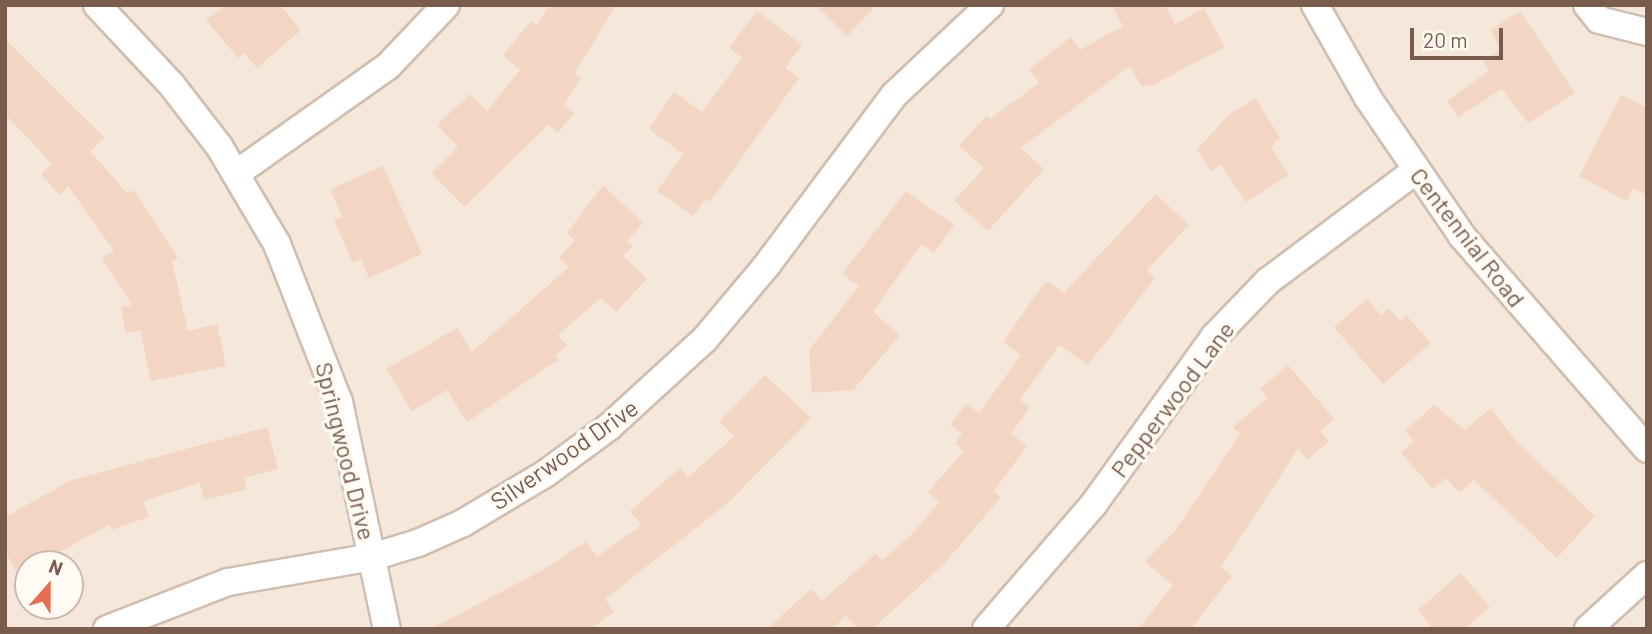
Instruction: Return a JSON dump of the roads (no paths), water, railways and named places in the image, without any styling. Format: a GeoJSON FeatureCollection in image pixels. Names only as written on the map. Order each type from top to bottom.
{"type":"FeatureCollection","features":[{"type":"Feature","properties":{"kind":"street","name":"Springwood Drive"},"geometry":{"type":"LineString","coordinates":[[97,5],[171,83],[237,173],[309,314],[338,402],[387,629]]}},
{"type":"Feature","properties":{"kind":"street"},"geometry":{"type":"LineString","coordinates":[[237,173],[388,66],[446,5]]}},
{"type":"Feature","properties":{"kind":"street","name":"Silverwood Drive"},"geometry":{"type":"LineString","coordinates":[[107,629],[228,582],[372,556],[463,523],[545,474],[647,395],[705,339],[767,265],[894,95],[989,5]]}},
{"type":"Feature","properties":{"kind":"street","name":"Centennial Road"},"geometry":{"type":"LineString","coordinates":[[1315,5],[1415,171],[1461,236],[1601,403],[1647,449]]}},
{"type":"Feature","properties":{"kind":"street"},"geometry":{"type":"LineString","coordinates":[[1587,5],[1599,20],[1647,32]]}},
{"type":"Feature","properties":{"kind":"street","name":"Pepperwood Lane"},"geometry":{"type":"LineString","coordinates":[[986,629],[1093,505],[1214,337],[1268,281],[1415,171]]}},
{"type":"Feature","properties":{"kind":"street"},"geometry":{"type":"LineString","coordinates":[[1588,629],[1647,575]]}}]}
